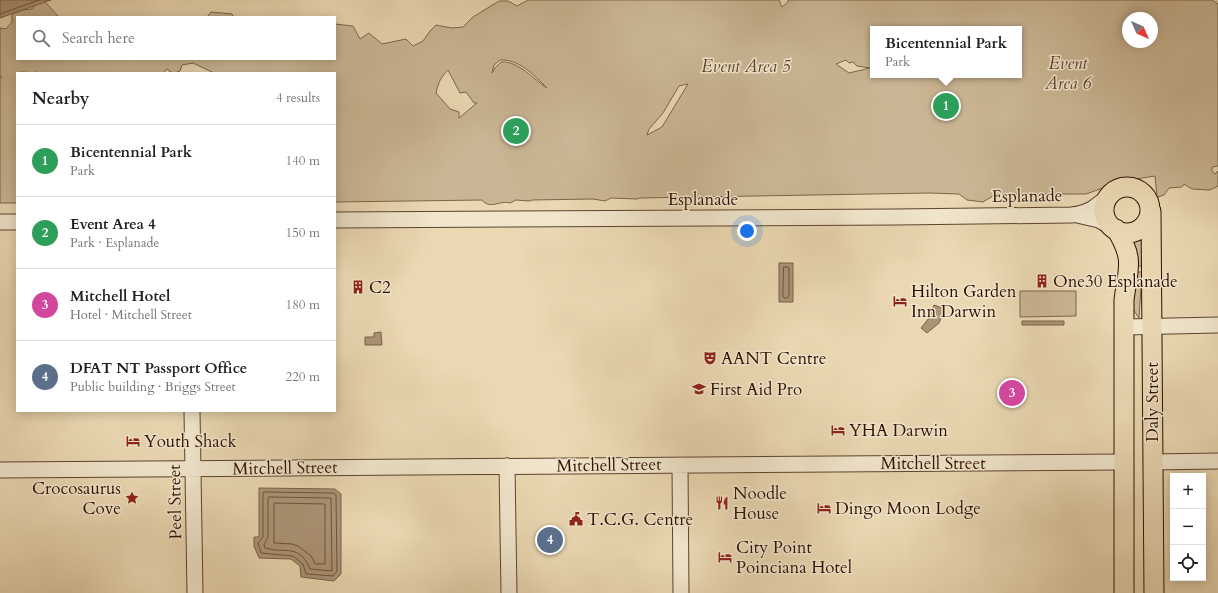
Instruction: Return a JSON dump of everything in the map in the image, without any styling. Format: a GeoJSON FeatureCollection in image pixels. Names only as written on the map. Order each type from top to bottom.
{"type":"FeatureCollection","features":[{"type":"Feature","properties":{"kind":"main road","name":"Daly Street"},"geometry":{"type":"LineString","coordinates":[[1124,593],[1124,300],[1129,260],[1125,243],[1106,219],[1105,208],[1106,203],[1112,193],[1118,189],[1126,187],[1140,190],[1145,194],[1150,204],[1151,211],[1154,593]]}},
{"type":"Feature","properties":{"kind":"main road"},"geometry":{"type":"LineString","coordinates":[[1115,229],[1127,232],[1135,231],[1141,228],[1151,211]]}},
{"type":"Feature","properties":{"kind":"main road","name":"Mitchell Street"},"geometry":{"type":"LineString","coordinates":[[1125,462],[1153,462]]}},
{"type":"Feature","properties":{"kind":"street","name":"Esplanade"},"geometry":{"type":"LineString","coordinates":[[336,220],[878,218],[1071,215],[1081,214],[1091,210],[1112,193]]}},
{"type":"Feature","properties":{"kind":"street","name":"Esplanade"},"geometry":{"type":"LineString","coordinates":[[1071,215],[1099,220],[1115,229]]}},
{"type":"Feature","properties":{"kind":"street"},"geometry":{"type":"LineString","coordinates":[[0,222],[16,222]]}},
{"type":"Feature","properties":{"kind":"street"},"geometry":{"type":"LineString","coordinates":[[1125,327],[1218,325]]}},
{"type":"Feature","properties":{"kind":"street","name":"Peel Street"},"geometry":{"type":"LineString","coordinates":[[192,412],[195,593]]}},
{"type":"Feature","properties":{"kind":"street","name":"Mitchell Street"},"geometry":{"type":"LineString","coordinates":[[1153,462],[1218,461]]}},
{"type":"Feature","properties":{"kind":"street","name":"Mitchell Street"},"geometry":{"type":"LineString","coordinates":[[0,470],[1125,462]]}},
{"type":"Feature","properties":{"kind":"street"},"geometry":{"type":"LineString","coordinates":[[680,465],[681,593]]}},
{"type":"Feature","properties":{"kind":"street"},"geometry":{"type":"LineString","coordinates":[[507,466],[509,593]]}},
{"type":"Feature","properties":{"kind":"green space"},"geometry":{"type":"Polygon","coordinates":[[[528,0],[779,0],[782,7],[788,2],[788,0],[1212,0],[1218,4],[1218,166],[1212,167],[1212,171],[1215,174],[1218,171],[1218,186],[1210,190],[1192,189],[1184,184],[1182,187],[1169,188],[1164,195],[1158,197],[1158,207],[1155,176],[1123,181],[1086,194],[996,194],[983,202],[967,200],[959,194],[929,193],[637,199],[611,198],[605,201],[593,199],[516,200],[510,203],[506,202],[492,205],[485,203],[482,200],[336,202],[336,72],[212,72],[193,63],[182,65],[180,71],[177,72],[171,72],[167,69],[164,72],[16,72],[16,203],[0,203],[0,78],[2,77],[0,76],[0,28],[6,29],[12,22],[12,14],[23,10],[32,9],[36,3],[45,2],[58,16],[16,16],[16,60],[336,60],[336,24],[353,26],[360,39],[369,33],[382,44],[406,39],[413,46],[423,41],[436,25],[452,28],[463,27],[473,17],[499,1],[508,1],[517,6],[528,0]],[[500,60],[494,65],[492,73],[501,62],[508,62],[526,71],[547,88],[526,69],[507,60],[500,60]],[[846,60],[836,64],[849,73],[870,68],[857,66],[853,62],[849,63],[846,60]],[[448,70],[443,75],[436,93],[450,109],[459,112],[459,118],[477,103],[474,103],[466,92],[460,93],[448,70]],[[688,84],[679,86],[663,113],[649,129],[647,135],[662,127],[688,84]]]}},
{"type":"Feature","properties":{"kind":"green space"},"geometry":{"type":"Polygon","coordinates":[[[211,12],[232,14],[233,16],[208,16],[211,12]]]}},
{"type":"Feature","properties":{"kind":"green space"},"geometry":{"type":"Polygon","coordinates":[[[1141,237],[1143,266],[1136,266],[1132,240],[1141,237]]]}},
{"type":"Feature","properties":{"kind":"green space"},"geometry":{"type":"Polygon","coordinates":[[[1136,272],[1142,272],[1139,318],[1132,308],[1136,272]]]}},
{"type":"Feature","properties":{"kind":"green space"},"geometry":{"type":"Polygon","coordinates":[[[1020,291],[1076,291],[1076,316],[1020,317],[1020,291]]]}},
{"type":"Feature","properties":{"kind":"water"},"geometry":{"type":"Polygon","coordinates":[[[0,0],[51,0],[0,18],[0,0]]]}},
{"type":"Feature","properties":{"kind":"water"},"geometry":{"type":"Polygon","coordinates":[[[779,263],[793,263],[793,302],[779,302],[779,263]]]}},
{"type":"Feature","properties":{"kind":"water"},"geometry":{"type":"Polygon","coordinates":[[[934,305],[945,309],[939,323],[927,333],[921,328],[929,318],[934,305]]]}},
{"type":"Feature","properties":{"kind":"water"},"geometry":{"type":"Polygon","coordinates":[[[1022,321],[1064,321],[1064,325],[1022,325],[1022,321]]]}},
{"type":"Feature","properties":{"kind":"water"},"geometry":{"type":"Polygon","coordinates":[[[381,332],[382,345],[365,345],[365,337],[374,337],[374,333],[381,332]]]}},
{"type":"Feature","properties":{"kind":"water"},"geometry":{"type":"Polygon","coordinates":[[[259,488],[335,489],[341,494],[341,574],[334,581],[301,577],[300,566],[291,559],[259,558],[254,546],[254,537],[259,537],[259,488]]]}},
{"type":"Feature","properties":{"kind":"place","name":"Bicentennial Park"},"geometry":{"type":"Point","coordinates":[946,106]}},
{"type":"Feature","properties":{"kind":"place","name":"Event Area 4"},"geometry":{"type":"Point","coordinates":[516,131]}},
{"type":"Feature","properties":{"kind":"place","name":"One30 Esplanade"},"geometry":{"type":"Point","coordinates":[1042,281]}},
{"type":"Feature","properties":{"kind":"place","name":"C2"},"geometry":{"type":"Point","coordinates":[358,287]}},
{"type":"Feature","properties":{"kind":"place","name":"Hilton Garden Inn Darwin"},"geometry":{"type":"Point","coordinates":[900,301]}},
{"type":"Feature","properties":{"kind":"place","name":"AANT Centre"},"geometry":{"type":"Point","coordinates":[710,358]}},
{"type":"Feature","properties":{"kind":"place","name":"First Aid Pro"},"geometry":{"type":"Point","coordinates":[699,389]}},
{"type":"Feature","properties":{"kind":"place","name":"Mitchell Hotel"},"geometry":{"type":"Point","coordinates":[1012,393]}},
{"type":"Feature","properties":{"kind":"place","name":"YHA Darwin"},"geometry":{"type":"Point","coordinates":[838,430]}},
{"type":"Feature","properties":{"kind":"place","name":"Youth Shack"},"geometry":{"type":"Point","coordinates":[133,441]}},
{"type":"Feature","properties":{"kind":"place","name":"Crocosaurus Cove"},"geometry":{"type":"Point","coordinates":[132,498]}},
{"type":"Feature","properties":{"kind":"place","name":"Noodle House"},"geometry":{"type":"Point","coordinates":[722,503]}},
{"type":"Feature","properties":{"kind":"place","name":"Dingo Moon Lodge"},"geometry":{"type":"Point","coordinates":[824,508]}},
{"type":"Feature","properties":{"kind":"place","name":"T.C.G. Centre"},"geometry":{"type":"Point","coordinates":[576,519]}},
{"type":"Feature","properties":{"kind":"place","name":"DFAT NT Passport Office"},"geometry":{"type":"Point","coordinates":[550,540]}},
{"type":"Feature","properties":{"kind":"place","name":"City Point Poinciana Hotel"},"geometry":{"type":"Point","coordinates":[725,557]}},
{"type":"Feature","properties":{"kind":"park label","name":"Event Area 5"},"geometry":{"type":"Point","coordinates":[746,66]}},
{"type":"Feature","properties":{"kind":"park label","name":"Event Area 6"},"geometry":{"type":"Point","coordinates":[1068,73]}}]}
